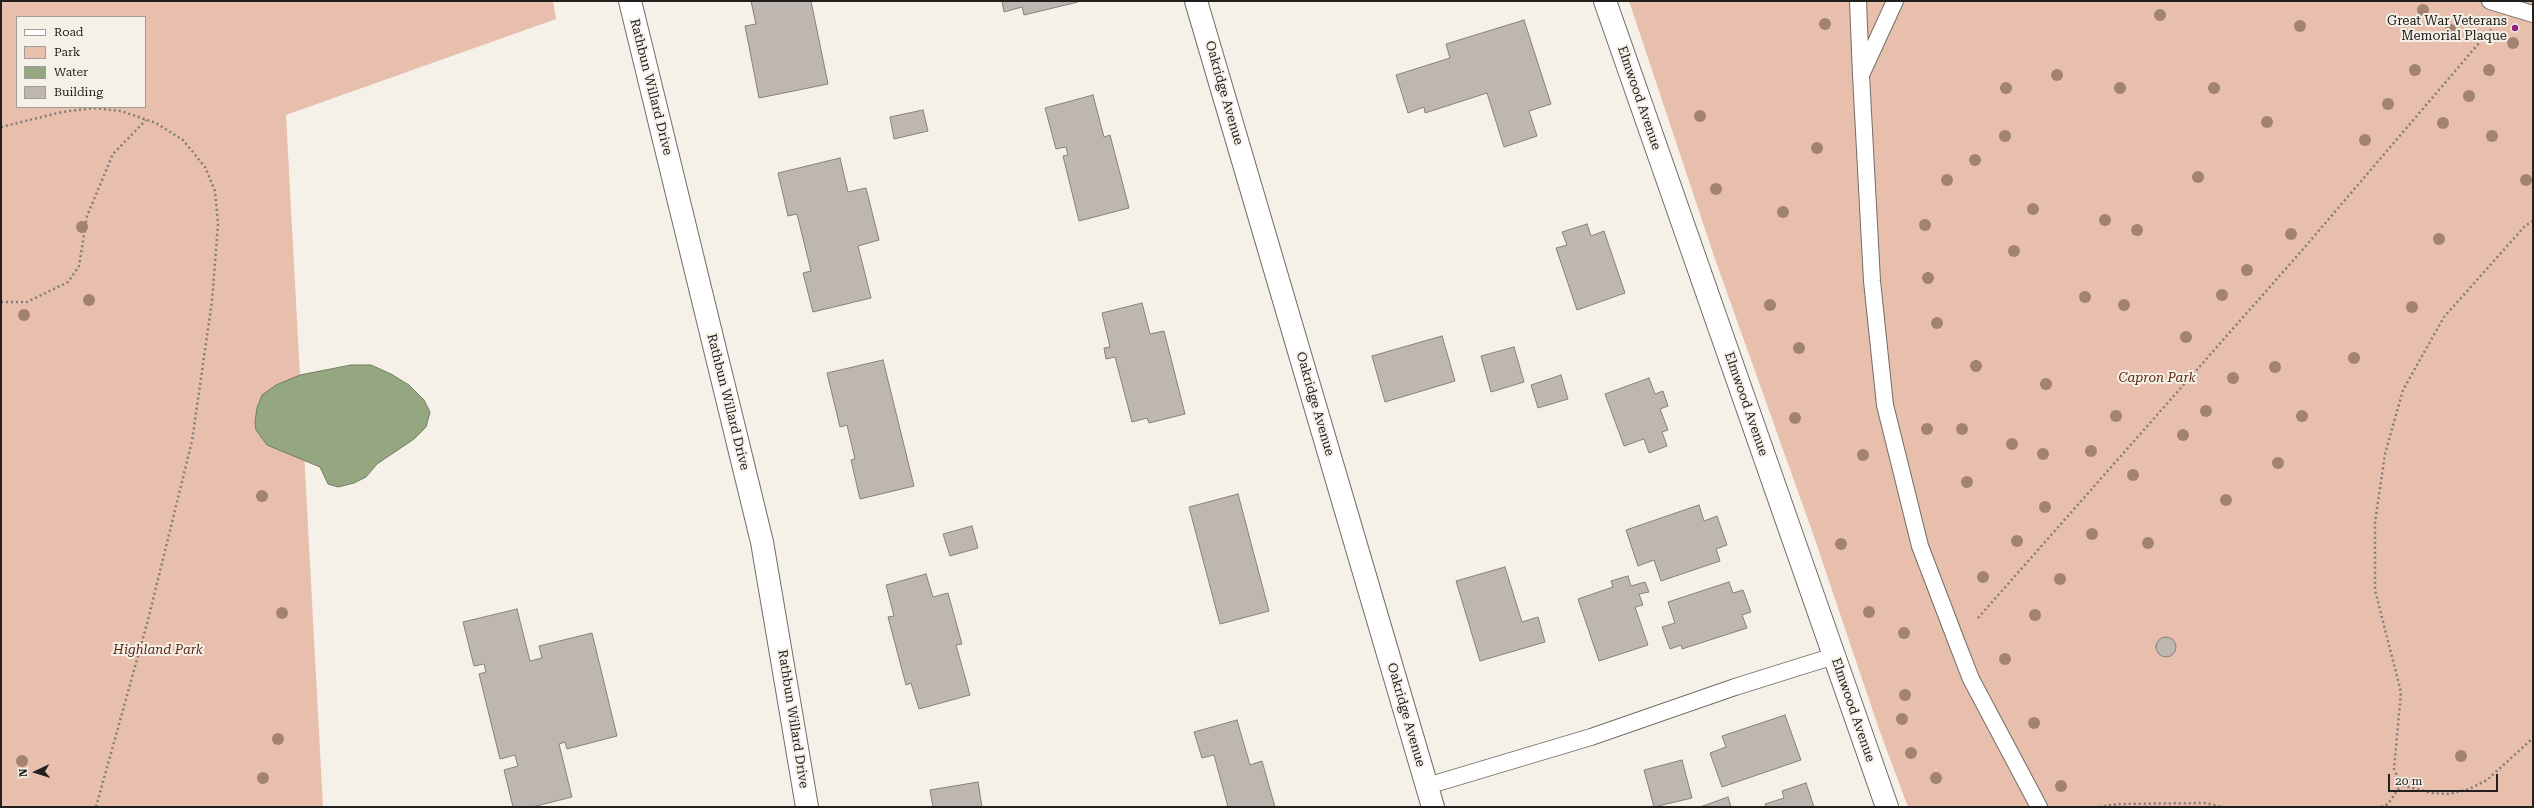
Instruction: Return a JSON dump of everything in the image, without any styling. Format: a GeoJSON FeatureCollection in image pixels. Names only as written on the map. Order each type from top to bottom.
{"type":"FeatureCollection","features":[{"type":"Feature","properties":{"kind":"street","name":"Rathbun Willard Drive"},"geometry":{"type":"LineString","coordinates":[[630,1],[762,542],[807,807]]}},
{"type":"Feature","properties":{"kind":"street","name":"Oakridge Avenue"},"geometry":{"type":"LineString","coordinates":[[1196,1],[1433,807]]}},
{"type":"Feature","properties":{"kind":"street","name":"Elmwood Avenue"},"geometry":{"type":"LineString","coordinates":[[1605,1],[1887,807]]}},
{"type":"Feature","properties":{"kind":"lane"},"geometry":{"type":"LineString","coordinates":[[1858,1],[1872,282],[1886,405],[1920,546],[1956,643],[1971,679],[2039,807]]}},
{"type":"Feature","properties":{"kind":"lane"},"geometry":{"type":"LineString","coordinates":[[1861,74],[1895,1]]}},
{"type":"Feature","properties":{"kind":"lane"},"geometry":{"type":"LineString","coordinates":[[2490,1],[2512,4],[2533,14]]}},
{"type":"Feature","properties":{"kind":"lane"},"geometry":{"type":"LineString","coordinates":[[1427,786],[1591,737],[1735,687],[1834,656]]}},
{"type":"Feature","properties":{"kind":"path"},"geometry":{"type":"LineString","coordinates":[[1956,643],[2293,261],[2512,4]]}},
{"type":"Feature","properties":{"kind":"path"},"geometry":{"type":"LineString","coordinates":[[1,127],[62,112],[93,108],[121,111],[156,122],[183,140],[205,167],[215,191],[218,224],[212,301],[192,441],[148,620],[96,807]]}},
{"type":"Feature","properties":{"kind":"path"},"geometry":{"type":"LineString","coordinates":[[1,302],[27,302],[68,282],[79,266],[87,216],[113,154],[146,120]]}},
{"type":"Feature","properties":{"kind":"path"},"geometry":{"type":"LineString","coordinates":[[2401,785],[2394,770],[2401,692],[2375,590],[2375,522],[2385,454],[2403,390],[2444,317],[2525,226],[2533,221]]}},
{"type":"Feature","properties":{"kind":"path"},"geometry":{"type":"LineString","coordinates":[[2401,785],[2432,793],[2450,794],[2469,789],[2487,780],[2533,738]]}},
{"type":"Feature","properties":{"kind":"path"},"geometry":{"type":"LineString","coordinates":[[2381,807],[2388,804],[2401,785]]}},
{"type":"Feature","properties":{"kind":"path"},"geometry":{"type":"LineString","coordinates":[[2099,807],[2117,804],[2206,803],[2221,807]]}},
{"type":"Feature","properties":{"kind":"green space","name":"Highland Park"},"geometry":{"type":"Polygon","coordinates":[[[1,1],[553,1],[556,19],[286,115],[323,807],[1,807],[1,1]]]}},
{"type":"Feature","properties":{"kind":"green space","name":"Capron Park"},"geometry":{"type":"Polygon","coordinates":[[[1629,1],[2533,1],[2533,807],[1908,807],[1880,732],[1811,528],[1715,259],[1629,1]]]}},
{"type":"Feature","properties":{"kind":"water"},"geometry":{"type":"Polygon","coordinates":[[[351,365],[371,365],[391,374],[409,385],[424,400],[430,412],[426,427],[414,439],[377,464],[366,477],[354,483],[338,487],[328,484],[320,467],[267,445],[256,430],[255,422],[257,408],[262,395],[276,385],[300,375],[351,365]]]}},
{"type":"Feature","properties":{"kind":"building"},"geometry":{"type":"Polygon","coordinates":[[[751,1],[811,1],[828,84],[759,98],[745,26],[756,24],[751,1]]]}},
{"type":"Feature","properties":{"kind":"building"},"geometry":{"type":"Polygon","coordinates":[[[1002,1],[1078,2],[1024,15],[1022,7],[1004,12],[1002,1]]]}},
{"type":"Feature","properties":{"kind":"building"},"geometry":{"type":"Polygon","coordinates":[[[1524,20],[1551,104],[1529,111],[1537,136],[1504,147],[1487,93],[1425,113],[1424,107],[1408,113],[1396,75],[1450,58],[1446,44],[1524,20]]]}},
{"type":"Feature","properties":{"kind":"building"},"geometry":{"type":"Polygon","coordinates":[[[1093,95],[1104,137],[1110,135],[1129,208],[1079,221],[1063,156],[1068,155],[1066,147],[1056,149],[1045,108],[1093,95]]]}},
{"type":"Feature","properties":{"kind":"building"},"geometry":{"type":"Polygon","coordinates":[[[923,110],[928,131],[894,139],[890,117],[923,110]]]}},
{"type":"Feature","properties":{"kind":"building"},"geometry":{"type":"Polygon","coordinates":[[[840,158],[848,192],[866,188],[879,240],[858,246],[871,298],[813,312],[803,273],[811,271],[797,214],[788,216],[778,173],[840,158]]]}},
{"type":"Feature","properties":{"kind":"building"},"geometry":{"type":"Polygon","coordinates":[[[1587,224],[1591,236],[1604,231],[1625,293],[1577,310],[1556,248],[1567,245],[1562,232],[1587,224]]]}},
{"type":"Feature","properties":{"kind":"building"},"geometry":{"type":"Polygon","coordinates":[[[1142,303],[1150,334],[1164,331],[1185,414],[1149,423],[1147,418],[1132,422],[1115,357],[1106,359],[1104,348],[1110,347],[1102,313],[1142,303]]]}},
{"type":"Feature","properties":{"kind":"building"},"geometry":{"type":"Polygon","coordinates":[[[1442,336],[1455,381],[1385,402],[1372,356],[1442,336]]]}},
{"type":"Feature","properties":{"kind":"building"},"geometry":{"type":"Polygon","coordinates":[[[1514,347],[1524,382],[1491,392],[1481,356],[1514,347]]]}},
{"type":"Feature","properties":{"kind":"building"},"geometry":{"type":"Polygon","coordinates":[[[883,360],[914,486],[860,499],[851,460],[855,459],[847,425],[840,427],[827,373],[883,360]]]}},
{"type":"Feature","properties":{"kind":"building"},"geometry":{"type":"Polygon","coordinates":[[[1561,375],[1568,399],[1538,408],[1531,385],[1561,375]]]}},
{"type":"Feature","properties":{"kind":"building"},"geometry":{"type":"Polygon","coordinates":[[[1649,378],[1655,394],[1663,391],[1668,406],[1660,409],[1668,430],[1662,432],[1667,446],[1649,453],[1644,439],[1624,446],[1605,394],[1649,378]]]}},
{"type":"Feature","properties":{"kind":"building"},"geometry":{"type":"Polygon","coordinates":[[[1238,494],[1269,611],[1220,624],[1189,507],[1238,494]]]}},
{"type":"Feature","properties":{"kind":"building"},"geometry":{"type":"Polygon","coordinates":[[[1699,505],[1704,521],[1717,516],[1727,545],[1716,549],[1720,561],[1661,581],[1654,560],[1638,566],[1626,530],[1699,505]]]}},
{"type":"Feature","properties":{"kind":"building"},"geometry":{"type":"Polygon","coordinates":[[[972,526],[978,548],[950,556],[943,534],[972,526]]]}},
{"type":"Feature","properties":{"kind":"building"},"geometry":{"type":"Polygon","coordinates":[[[1505,567],[1522,622],[1538,617],[1545,642],[1480,661],[1456,581],[1505,567]]]}},
{"type":"Feature","properties":{"kind":"building"},"geometry":{"type":"Polygon","coordinates":[[[926,574],[933,597],[948,593],[962,644],[956,645],[970,695],[919,709],[911,683],[906,685],[888,617],[894,616],[886,585],[926,574]]]}},
{"type":"Feature","properties":{"kind":"building"},"geometry":{"type":"Polygon","coordinates":[[[1628,576],[1631,586],[1645,582],[1649,592],[1639,594],[1643,605],[1635,607],[1648,645],[1599,661],[1578,599],[1613,587],[1611,581],[1628,576]]]}},
{"type":"Feature","properties":{"kind":"building"},"geometry":{"type":"Polygon","coordinates":[[[1729,582],[1733,593],[1743,590],[1751,612],[1742,615],[1747,628],[1682,649],[1681,645],[1670,649],[1662,627],[1675,623],[1668,602],[1729,582]]]}},
{"type":"Feature","properties":{"kind":"building"},"geometry":{"type":"Polygon","coordinates":[[[517,609],[530,661],[542,658],[539,646],[592,633],[617,736],[567,749],[565,742],[559,744],[572,797],[532,807],[513,807],[504,770],[518,766],[515,755],[500,759],[479,674],[486,672],[484,664],[474,666],[463,622],[517,609]]]}},
{"type":"Feature","properties":{"kind":"building"},"geometry":{"type":"Polygon","coordinates":[[[2162,637],[2170,637],[2176,643],[2176,651],[2170,657],[2162,657],[2156,651],[2156,643],[2162,637]]]}},
{"type":"Feature","properties":{"kind":"building"},"geometry":{"type":"Polygon","coordinates":[[[1785,715],[1801,760],[1722,787],[1710,753],[1726,747],[1722,736],[1785,715]]]}},
{"type":"Feature","properties":{"kind":"building"},"geometry":{"type":"Polygon","coordinates":[[[1237,720],[1250,765],[1262,761],[1275,807],[1228,807],[1214,755],[1202,758],[1194,732],[1237,720]]]}},
{"type":"Feature","properties":{"kind":"building"},"geometry":{"type":"Polygon","coordinates":[[[1682,760],[1692,798],[1654,807],[1644,770],[1682,760]]]}},
{"type":"Feature","properties":{"kind":"building"},"geometry":{"type":"Polygon","coordinates":[[[978,782],[982,807],[933,807],[930,790],[978,782]]]}},
{"type":"Feature","properties":{"kind":"building"},"geometry":{"type":"Polygon","coordinates":[[[1806,783],[1814,807],[1766,807],[1765,804],[1784,798],[1782,791],[1806,783]]]}},
{"type":"Feature","properties":{"kind":"building"},"geometry":{"type":"Polygon","coordinates":[[[1728,797],[1731,807],[1700,807],[1728,797]]]}},
{"type":"Feature","properties":{"kind":"place","name":"Great War Veterans Memorial Plaque"},"geometry":{"type":"Point","coordinates":[2515,28]}}]}
